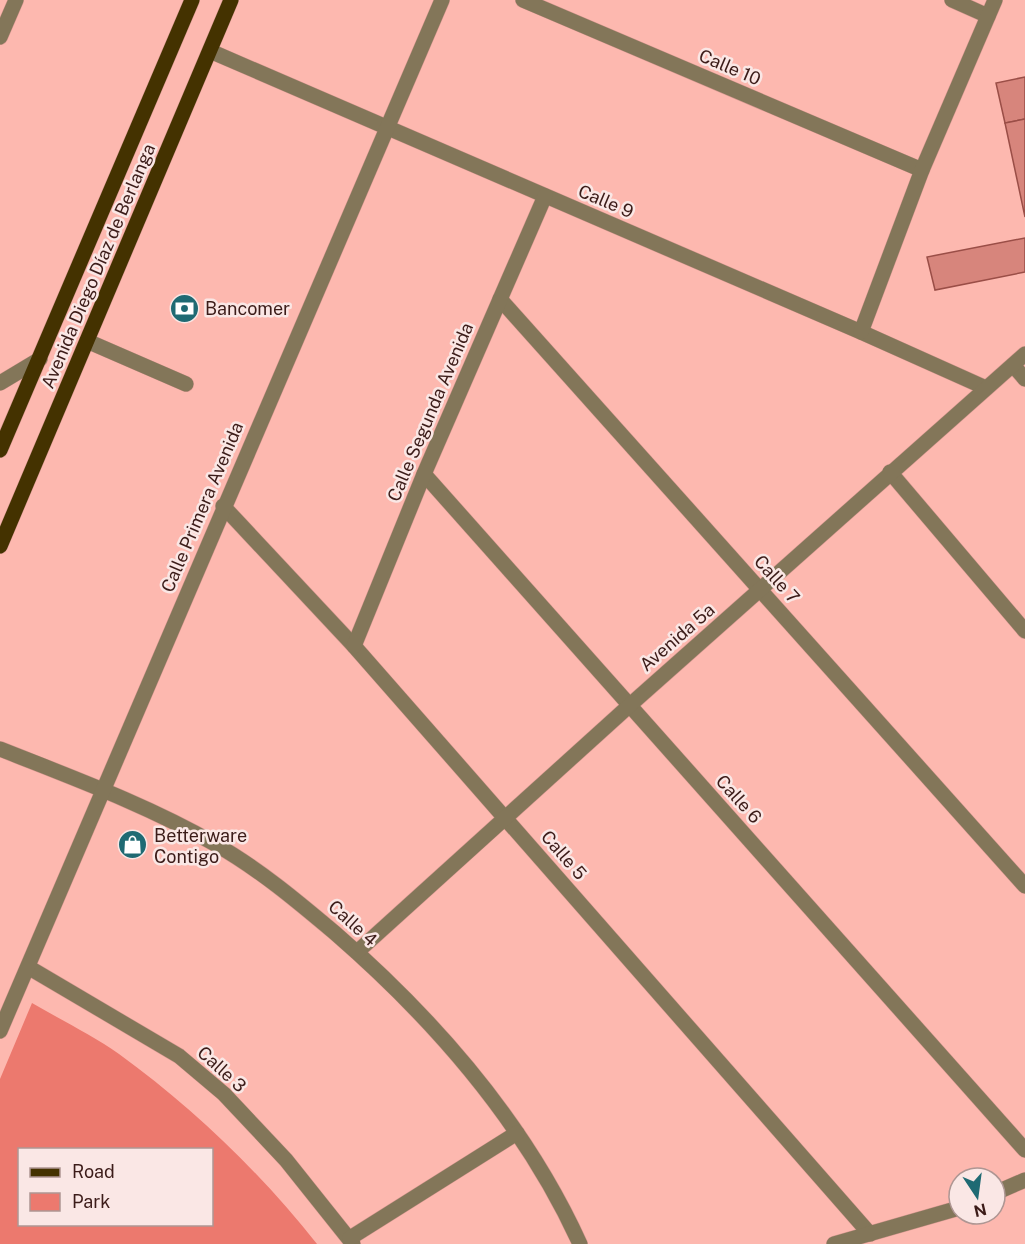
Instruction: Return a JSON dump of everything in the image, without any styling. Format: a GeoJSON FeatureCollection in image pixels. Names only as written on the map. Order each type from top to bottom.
{"type":"FeatureCollection","features":[{"type":"Feature","properties":{"kind":"main road","name":"Avenida Diego Díaz de Berlanga"},"geometry":{"type":"LineString","coordinates":[[0,450],[192,0]]}},
{"type":"Feature","properties":{"kind":"main road","name":"Avenida Diego Díaz de Berlanga"},"geometry":{"type":"LineString","coordinates":[[0,546],[231,0]]}},
{"type":"Feature","properties":{"kind":"street"},"geometry":{"type":"LineString","coordinates":[[0,36],[16,0]]}},
{"type":"Feature","properties":{"kind":"street","name":"Calle Primera Avenida"},"geometry":{"type":"LineString","coordinates":[[0,1031],[385,126],[442,0]]}},
{"type":"Feature","properties":{"kind":"street","name":"Calle 10"},"geometry":{"type":"LineString","coordinates":[[523,0],[922,170]]}},
{"type":"Feature","properties":{"kind":"street"},"geometry":{"type":"LineString","coordinates":[[952,0],[988,16]]}},
{"type":"Feature","properties":{"kind":"street"},"geometry":{"type":"LineString","coordinates":[[861,332],[922,170],[995,0]]}},
{"type":"Feature","properties":{"kind":"street","name":"Calle 9"},"geometry":{"type":"LineString","coordinates":[[210,51],[986,388]]}},
{"type":"Feature","properties":{"kind":"street","name":"Calle Segunda Avenida"},"geometry":{"type":"LineString","coordinates":[[354,646],[424,474],[545,196]]}},
{"type":"Feature","properties":{"kind":"street","name":"Calle 7"},"geometry":{"type":"LineString","coordinates":[[500,299],[1025,886]]}},
{"type":"Feature","properties":{"kind":"street"},"geometry":{"type":"LineString","coordinates":[[87,341],[186,384]]}},
{"type":"Feature","properties":{"kind":"street","name":"Avenida 5a"},"geometry":{"type":"LineString","coordinates":[[357,952],[890,472],[1025,354]]}},
{"type":"Feature","properties":{"kind":"street"},"geometry":{"type":"LineString","coordinates":[[0,383],[40,358]]}},
{"type":"Feature","properties":{"kind":"street"},"geometry":{"type":"LineString","coordinates":[[1013,365],[1025,379]]}},
{"type":"Feature","properties":{"kind":"street"},"geometry":{"type":"LineString","coordinates":[[890,472],[1025,631]]}},
{"type":"Feature","properties":{"kind":"street","name":"Calle 6"},"geometry":{"type":"LineString","coordinates":[[424,474],[1025,1150]]}},
{"type":"Feature","properties":{"kind":"street","name":"Calle 5"},"geometry":{"type":"LineString","coordinates":[[223,506],[354,646],[870,1234]]}},
{"type":"Feature","properties":{"kind":"street","name":"Calle 4"},"geometry":{"type":"LineString","coordinates":[[0,749],[104,789],[217,845],[294,897],[357,952],[434,1028],[476,1078],[516,1133],[580,1244]]}},
{"type":"Feature","properties":{"kind":"street","name":"Calle 3"},"geometry":{"type":"LineString","coordinates":[[28,967],[179,1056],[224,1094],[286,1160],[351,1241]]}},
{"type":"Feature","properties":{"kind":"street"},"geometry":{"type":"LineString","coordinates":[[351,1241],[516,1133]]}},
{"type":"Feature","properties":{"kind":"street"},"geometry":{"type":"LineString","coordinates":[[1007,1188],[1025,1180]]}},
{"type":"Feature","properties":{"kind":"street"},"geometry":{"type":"LineString","coordinates":[[834,1244],[947,1212]]}},
{"type":"Feature","properties":{"kind":"green space"},"geometry":{"type":"Polygon","coordinates":[[[32,1003],[109,1047],[173,1096],[249,1167],[317,1244],[0,1244],[0,1079],[32,1003]]]}},
{"type":"Feature","properties":{"kind":"building"},"geometry":{"type":"Polygon","coordinates":[[[1025,77],[1025,119],[1005,123],[996,83],[1025,77]]]}},
{"type":"Feature","properties":{"kind":"building"},"geometry":{"type":"Polygon","coordinates":[[[1025,119],[1025,217],[1005,123],[1025,119]]]}},
{"type":"Feature","properties":{"kind":"building"},"geometry":{"type":"Polygon","coordinates":[[[1025,238],[1025,272],[935,290],[927,257],[1025,238]]]}},
{"type":"Feature","properties":{"kind":"place","name":"Bancomer"},"geometry":{"type":"Point","coordinates":[184,308]}},
{"type":"Feature","properties":{"kind":"place","name":"Betterware Contigo"},"geometry":{"type":"Point","coordinates":[133,845]}}]}
